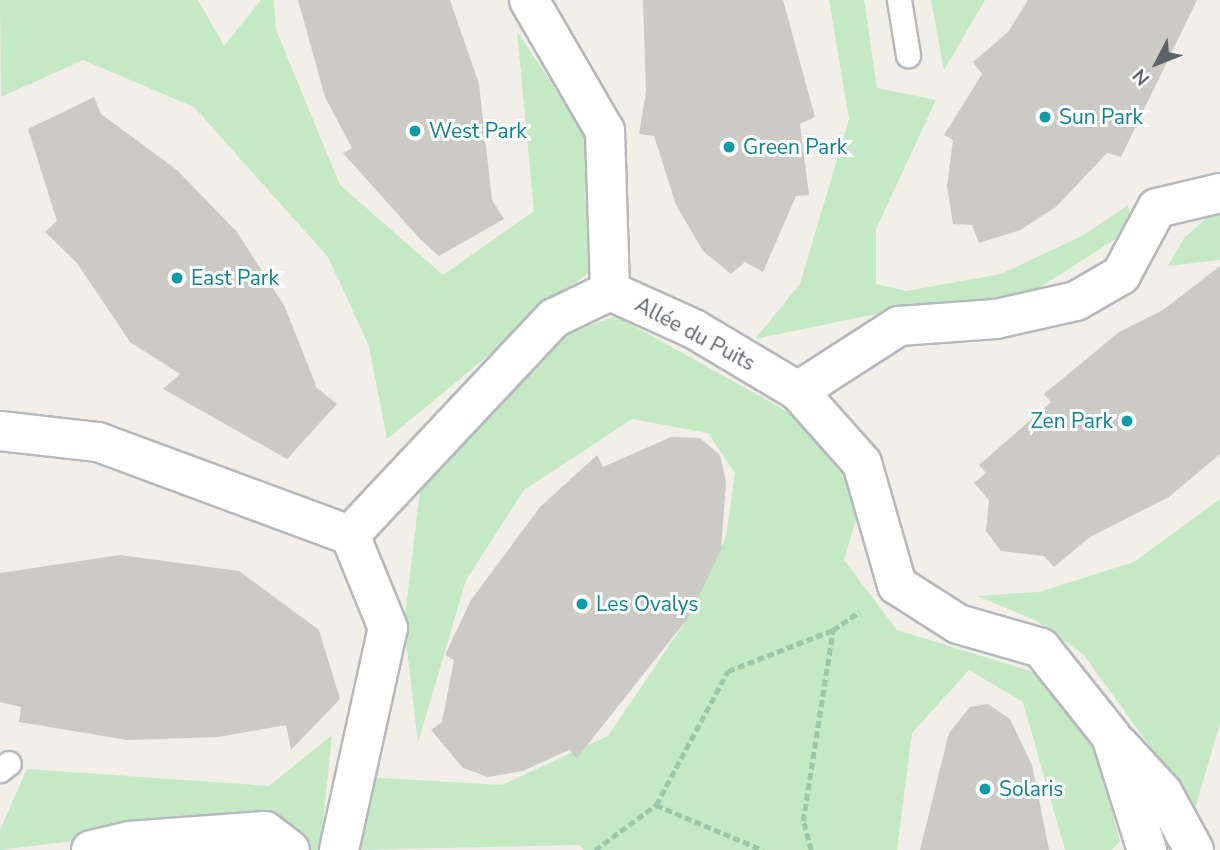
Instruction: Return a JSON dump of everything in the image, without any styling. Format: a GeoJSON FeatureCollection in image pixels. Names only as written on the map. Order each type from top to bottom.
{"type":"FeatureCollection","features":[{"type":"Feature","properties":{"kind":"street"},"geometry":{"type":"LineString","coordinates":[[529,0],[605,131],[610,291]]}},
{"type":"Feature","properties":{"kind":"street"},"geometry":{"type":"LineString","coordinates":[[799,391],[899,326],[996,319],[1076,301],[1121,275],[1157,208],[1220,193]]}},
{"type":"Feature","properties":{"kind":"street","name":"Allée du Puits"},"geometry":{"type":"LineString","coordinates":[[350,536],[554,318],[610,291],[694,329],[799,391],[862,463],[897,585]]}},
{"type":"Feature","properties":{"kind":"street"},"geometry":{"type":"LineString","coordinates":[[0,431],[98,442],[350,536],[388,628],[339,850]]}},
{"type":"Feature","properties":{"kind":"street"},"geometry":{"type":"LineString","coordinates":[[897,585],[958,624],[1041,649],[1111,736],[1163,793],[1194,850]]}},
{"type":"Feature","properties":{"kind":"street"},"geometry":{"type":"LineString","coordinates":[[1111,736],[1147,850]]}},
{"type":"Feature","properties":{"kind":"street"},"geometry":{"type":"LineString","coordinates":[[91,850],[265,831],[290,850]]}},
{"type":"Feature","properties":{"kind":"lane"},"geometry":{"type":"LineString","coordinates":[[899,0],[908,55]]}},
{"type":"Feature","properties":{"kind":"path"},"geometry":{"type":"LineString","coordinates":[[595,850],[656,805],[728,671],[833,630],[897,585]]}},
{"type":"Feature","properties":{"kind":"path"},"geometry":{"type":"LineString","coordinates":[[811,850],[803,821],[833,630]]}},
{"type":"Feature","properties":{"kind":"path"},"geometry":{"type":"LineString","coordinates":[[656,805],[763,850]]}},
{"type":"Feature","properties":{"kind":"green space"},"geometry":{"type":"Polygon","coordinates":[[[0,0],[198,0],[224,46],[261,0],[274,0],[276,30],[340,185],[443,275],[534,211],[517,31],[585,134],[588,273],[387,439],[369,346],[328,257],[194,107],[83,60],[1,97],[0,0]]]}},
{"type":"Feature","properties":{"kind":"green space"},"geometry":{"type":"Polygon","coordinates":[[[829,0],[864,0],[877,88],[936,100],[876,229],[876,284],[906,291],[1001,274],[1082,236],[1128,205],[1131,229],[1042,286],[979,314],[876,314],[755,339],[800,284],[849,119],[829,0]]]}},
{"type":"Feature","properties":{"kind":"green space"},"geometry":{"type":"Polygon","coordinates":[[[931,0],[985,0],[944,70],[931,0]]]}},
{"type":"Feature","properties":{"kind":"green space"},"geometry":{"type":"Polygon","coordinates":[[[1220,215],[1220,260],[1168,266],[1184,238],[1208,217],[1220,215]]]}},
{"type":"Feature","properties":{"kind":"green space"},"geometry":{"type":"Polygon","coordinates":[[[616,316],[824,432],[860,506],[844,560],[897,630],[1033,672],[1090,730],[1120,841],[1112,850],[1065,850],[1023,702],[969,670],[912,733],[897,850],[584,850],[579,845],[353,850],[364,777],[502,785],[608,736],[688,618],[726,537],[735,473],[708,433],[632,419],[524,490],[466,580],[418,743],[404,624],[421,483],[553,339],[616,316]]]}},
{"type":"Feature","properties":{"kind":"green space"},"geometry":{"type":"Polygon","coordinates":[[[1220,499],[1220,723],[1195,809],[1084,655],[1035,620],[977,596],[1039,592],[1134,562],[1220,499]]]}},
{"type":"Feature","properties":{"kind":"green space"},"geometry":{"type":"Polygon","coordinates":[[[332,735],[320,850],[307,850],[276,816],[0,850],[0,830],[27,769],[269,786],[332,735]]]}},
{"type":"Feature","properties":{"kind":"building","name":"West Park"},"geometry":{"type":"Polygon","coordinates":[[[298,0],[450,0],[479,84],[492,200],[504,219],[439,256],[420,239],[343,153],[352,148],[325,97],[298,0]]]}},
{"type":"Feature","properties":{"kind":"building","name":"Green Park"},"geometry":{"type":"Polygon","coordinates":[[[643,0],[783,0],[815,117],[800,124],[809,195],[796,196],[763,272],[745,262],[731,274],[703,251],[676,205],[654,136],[639,134],[646,92],[643,0]]]}},
{"type":"Feature","properties":{"kind":"building","name":"Sun Park"},"geometry":{"type":"Polygon","coordinates":[[[1028,0],[1197,0],[1121,157],[1107,153],[1056,207],[1020,230],[979,243],[972,225],[953,224],[947,186],[953,140],[944,135],[982,74],[973,62],[1008,32],[1028,0]]]}},
{"type":"Feature","properties":{"kind":"building","name":"East Park"},"geometry":{"type":"Polygon","coordinates":[[[94,97],[101,114],[177,170],[237,232],[285,307],[317,388],[337,404],[287,459],[163,389],[180,374],[130,342],[77,263],[45,232],[57,221],[28,129],[94,97]]]}},
{"type":"Feature","properties":{"kind":"building","name":"Zen Park"},"geometry":{"type":"Polygon","coordinates":[[[1220,266],[1220,454],[1169,497],[1090,537],[1054,567],[1044,556],[1001,551],[986,531],[989,500],[974,483],[986,473],[979,465],[1051,402],[1044,394],[1119,332],[1163,310],[1220,266]]]}},
{"type":"Feature","properties":{"kind":"building","name":"Les Ovalys"},"geometry":{"type":"Polygon","coordinates":[[[671,437],[700,438],[720,455],[726,482],[721,550],[688,618],[577,758],[569,750],[523,771],[488,777],[463,768],[431,730],[442,722],[454,660],[445,655],[471,600],[540,507],[597,455],[603,467],[671,437]]]}},
{"type":"Feature","properties":{"kind":"building"},"geometry":{"type":"Polygon","coordinates":[[[120,555],[239,571],[319,630],[340,699],[291,750],[286,725],[219,737],[127,740],[19,722],[21,707],[0,702],[0,573],[120,555]]]}},
{"type":"Feature","properties":{"kind":"building","name":"Solaris"},"geometry":{"type":"Polygon","coordinates":[[[988,704],[1010,719],[1032,765],[1049,850],[920,850],[949,733],[970,707],[988,704]]]}},
{"type":"Feature","properties":{"kind":"place","name":"Sun Park"},"geometry":{"type":"Point","coordinates":[1045,117]}},
{"type":"Feature","properties":{"kind":"place","name":"West Park"},"geometry":{"type":"Point","coordinates":[415,131]}},
{"type":"Feature","properties":{"kind":"place","name":"Green Park"},"geometry":{"type":"Point","coordinates":[729,147]}},
{"type":"Feature","properties":{"kind":"place","name":"East Park"},"geometry":{"type":"Point","coordinates":[177,278]}},
{"type":"Feature","properties":{"kind":"place","name":"Zen Park"},"geometry":{"type":"Point","coordinates":[1127,421]}},
{"type":"Feature","properties":{"kind":"place","name":"Les Ovalys"},"geometry":{"type":"Point","coordinates":[582,604]}},
{"type":"Feature","properties":{"kind":"place","name":"Solaris"},"geometry":{"type":"Point","coordinates":[985,789]}}]}
